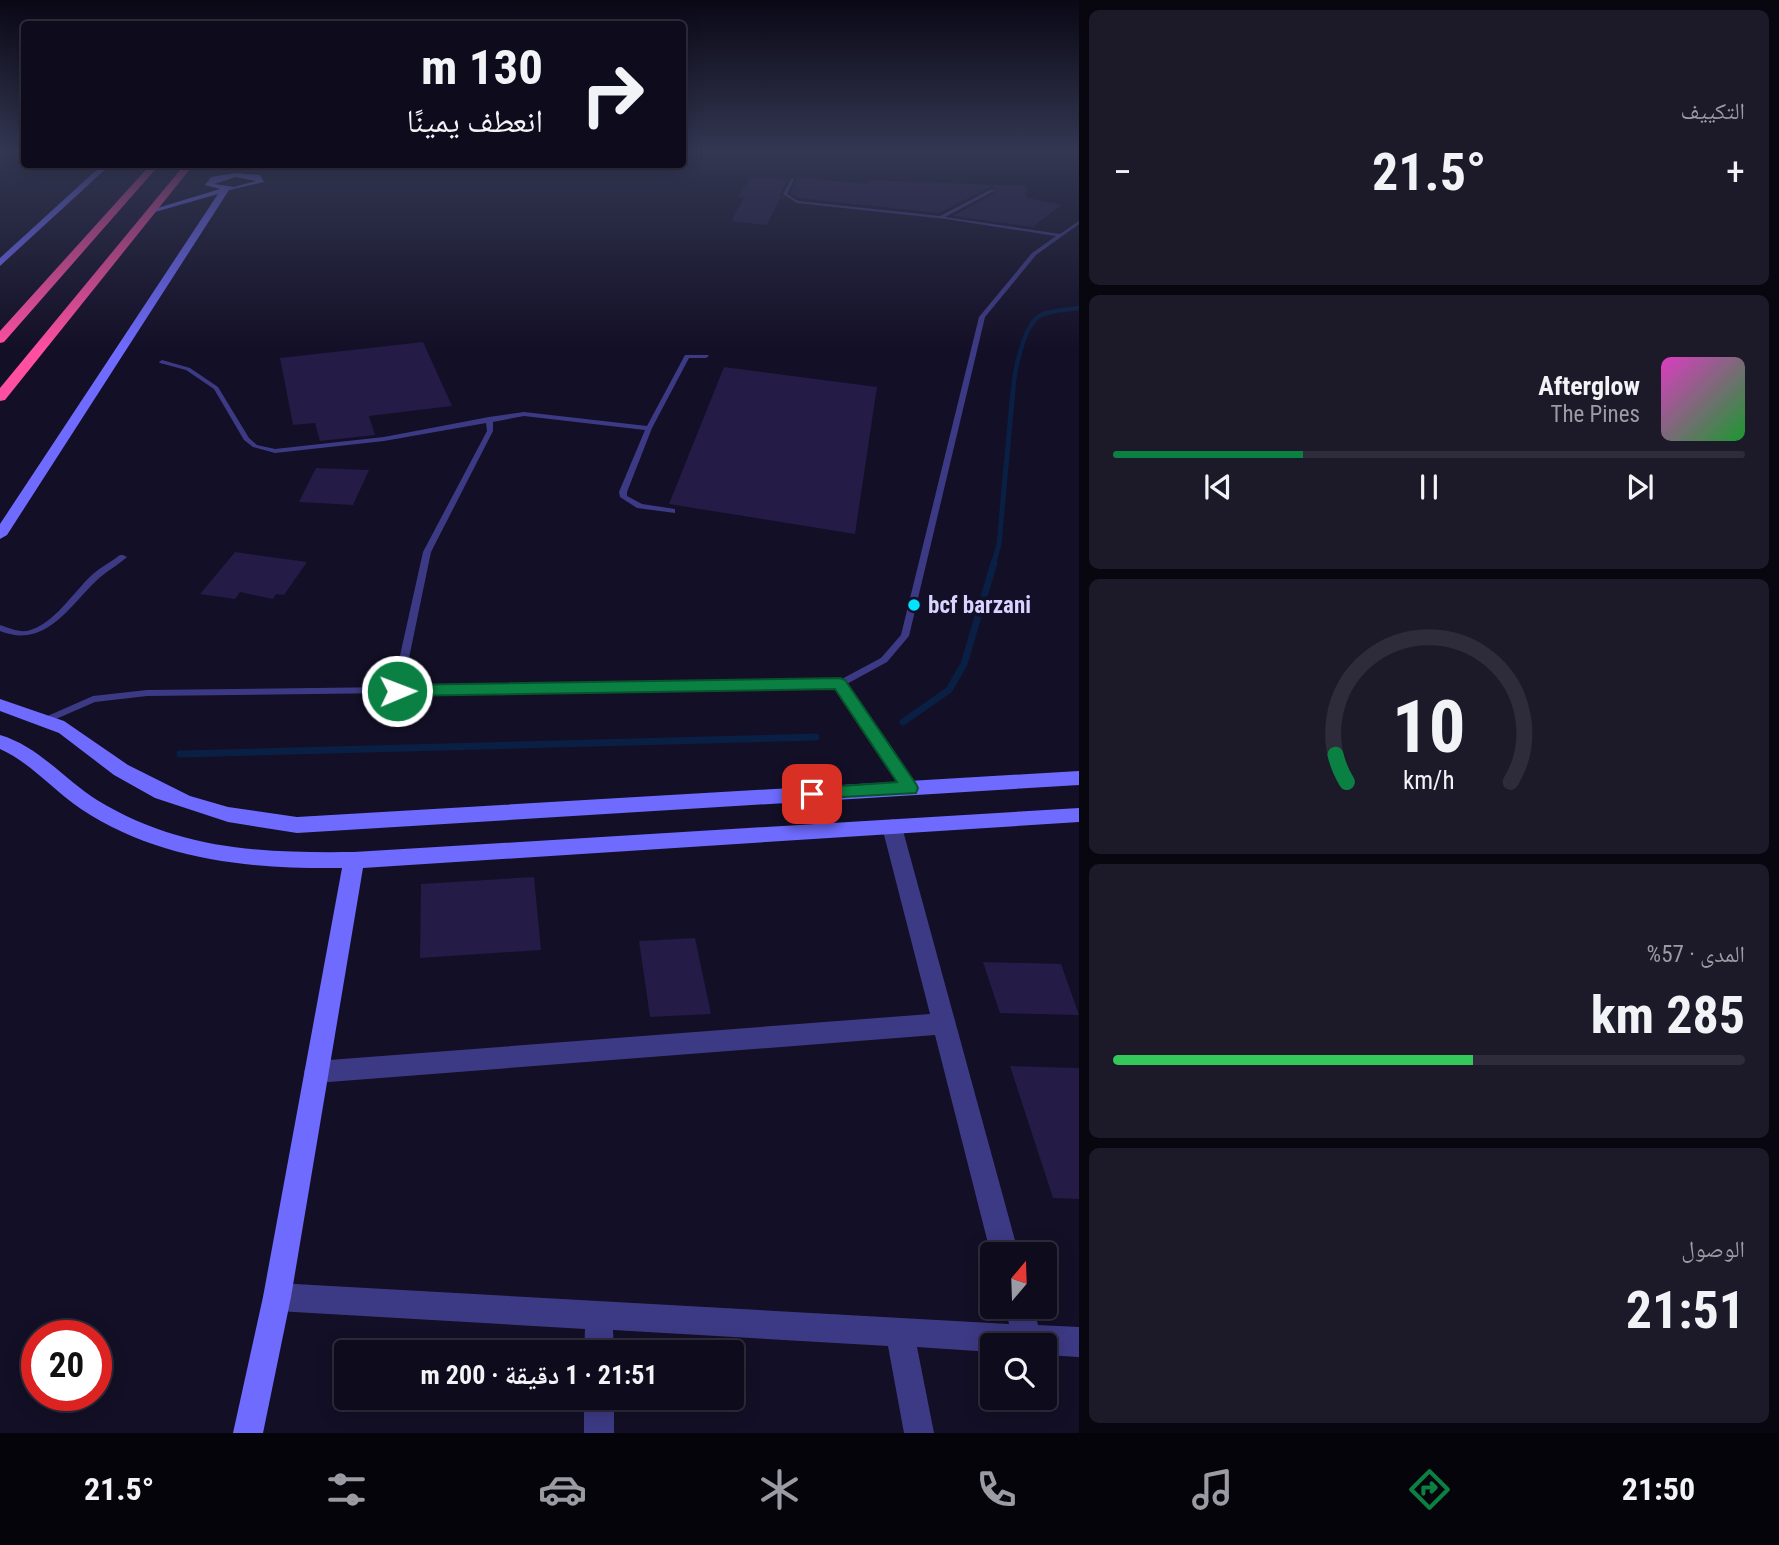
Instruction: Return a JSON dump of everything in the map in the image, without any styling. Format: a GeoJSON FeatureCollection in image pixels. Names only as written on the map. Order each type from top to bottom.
{"type":"FeatureCollection","features":[{"type":"Feature","properties":{"kind":"highway"},"geometry":{"type":"LineString","coordinates":[[0,340],[110,216]]}},
{"type":"Feature","properties":{"kind":"highway"},"geometry":{"type":"LineString","coordinates":[[0,397],[151,216]]}},
{"type":"Feature","properties":{"kind":"street"},"geometry":{"type":"LineString","coordinates":[[0,263],[51,216]]}},
{"type":"Feature","properties":{"kind":"street"},"geometry":{"type":"LineString","coordinates":[[0,535],[208,216]]}},
{"type":"Feature","properties":{"kind":"street"},"geometry":{"type":"LineString","coordinates":[[0,705],[65,729],[122,771],[185,802],[238,818],[297,825],[1079,778]]}},
{"type":"Feature","properties":{"kind":"street"},"geometry":{"type":"LineString","coordinates":[[0,740],[31,758],[54,778],[131,831],[163,842],[235,858],[354,860],[1079,815]]}},
{"type":"Feature","properties":{"kind":"street"},"geometry":{"type":"LineString","coordinates":[[892,827],[1002,1242]]}},
{"type":"Feature","properties":{"kind":"street"},"geometry":{"type":"LineString","coordinates":[[248,1433],[277,1297],[354,860]]}},
{"type":"Feature","properties":{"kind":"street"},"geometry":{"type":"LineString","coordinates":[[316,1072],[943,1024]]}},
{"type":"Feature","properties":{"kind":"street"},"geometry":{"type":"LineString","coordinates":[[277,1297],[980,1336]]}},
{"type":"Feature","properties":{"kind":"street"},"geometry":{"type":"LineString","coordinates":[[599,1315],[599,1340]]}},
{"type":"Feature","properties":{"kind":"street"},"geometry":{"type":"LineString","coordinates":[[900,1332],[919,1433]]}},
{"type":"Feature","properties":{"kind":"street"},"geometry":{"type":"LineString","coordinates":[[1057,1341],[1079,1342]]}},
{"type":"Feature","properties":{"kind":"street"},"geometry":{"type":"LineString","coordinates":[[599,1410],[599,1433]]}},
{"type":"Feature","properties":{"kind":"lane"},"geometry":{"type":"LineString","coordinates":[[930,216],[1060,235]]}},
{"type":"Feature","properties":{"kind":"lane"},"geometry":{"type":"LineString","coordinates":[[46,720],[93,699],[147,693],[840,684],[884,660],[905,636],[982,317],[1034,254],[1079,222]]}},
{"type":"Feature","properties":{"kind":"lane"},"geometry":{"type":"LineString","coordinates":[[672,511],[640,506],[624,497],[649,428],[687,356],[706,356]]}},
{"type":"Feature","properties":{"kind":"lane"},"geometry":{"type":"LineString","coordinates":[[162,362],[188,369],[216,388],[246,439],[264,450],[302,450],[489,419],[545,414],[649,428]]}},
{"type":"Feature","properties":{"kind":"lane"},"geometry":{"type":"LineString","coordinates":[[397,691],[426,552],[490,430],[489,419]]}},
{"type":"Feature","properties":{"kind":"lane"},"geometry":{"type":"LineString","coordinates":[[0,628],[17,635],[45,626],[104,570],[123,558]]}},
{"type":"Feature","properties":{"kind":"lane"},"geometry":{"type":"LineString","coordinates":[[840,684],[910,788]]}},
{"type":"Feature","properties":{"kind":"building"},"geometry":{"type":"Polygon","coordinates":[[[734,216],[771,216],[767,225],[731,221],[734,216]]]}},
{"type":"Feature","properties":{"kind":"building"},"geometry":{"type":"Polygon","coordinates":[[[953,216],[1047,216],[1033,227],[953,216]]]}},
{"type":"Feature","properties":{"kind":"building"},"geometry":{"type":"Polygon","coordinates":[[[423,342],[452,406],[369,416],[375,435],[320,441],[315,423],[293,425],[280,358],[423,342]]]}},
{"type":"Feature","properties":{"kind":"building"},"geometry":{"type":"Polygon","coordinates":[[[724,367],[877,387],[855,534],[669,504],[724,367]]]}},
{"type":"Feature","properties":{"kind":"building"},"geometry":{"type":"Polygon","coordinates":[[[316,468],[369,470],[353,505],[299,502],[316,468]]]}},
{"type":"Feature","properties":{"kind":"building"},"geometry":{"type":"Polygon","coordinates":[[[235,552],[307,562],[284,595],[276,594],[273,599],[240,592],[235,599],[200,594],[235,552]]]}},
{"type":"Feature","properties":{"kind":"building"},"geometry":{"type":"Polygon","coordinates":[[[534,877],[541,950],[420,958],[421,884],[534,877]]]}},
{"type":"Feature","properties":{"kind":"building"},"geometry":{"type":"Polygon","coordinates":[[[695,938],[711,1014],[650,1017],[639,941],[695,938]]]}},
{"type":"Feature","properties":{"kind":"building"},"geometry":{"type":"Polygon","coordinates":[[[983,962],[1061,964],[1079,1015],[1000,1013],[983,962]]]}},
{"type":"Feature","properties":{"kind":"building"},"geometry":{"type":"Polygon","coordinates":[[[1010,1066],[1079,1068],[1079,1199],[1053,1198],[1010,1066]]]}},
{"type":"Feature","properties":{"kind":"waterway"},"geometry":{"type":"LineString","coordinates":[[1013,392],[1024,339],[1035,320],[1050,312],[1079,308]]}},
{"type":"Feature","properties":{"kind":"waterway"},"geometry":{"type":"LineString","coordinates":[[993,565],[999,544],[1013,390]]}},
{"type":"Feature","properties":{"kind":"waterway"},"geometry":{"type":"LineString","coordinates":[[903,722],[949,690],[964,664],[994,563]]}},
{"type":"Feature","properties":{"kind":"waterway"},"geometry":{"type":"LineString","coordinates":[[180,754],[816,737]]}},
{"type":"Feature","properties":{"kind":"place","name":"bcf barzani"},"geometry":{"type":"Point","coordinates":[914,605]}},
{"type":"Feature","properties":{"kind":"route"},"geometry":{"type":"LineString","coordinates":[[397,691],[840,684],[910,788],[812,794]]}}]}
